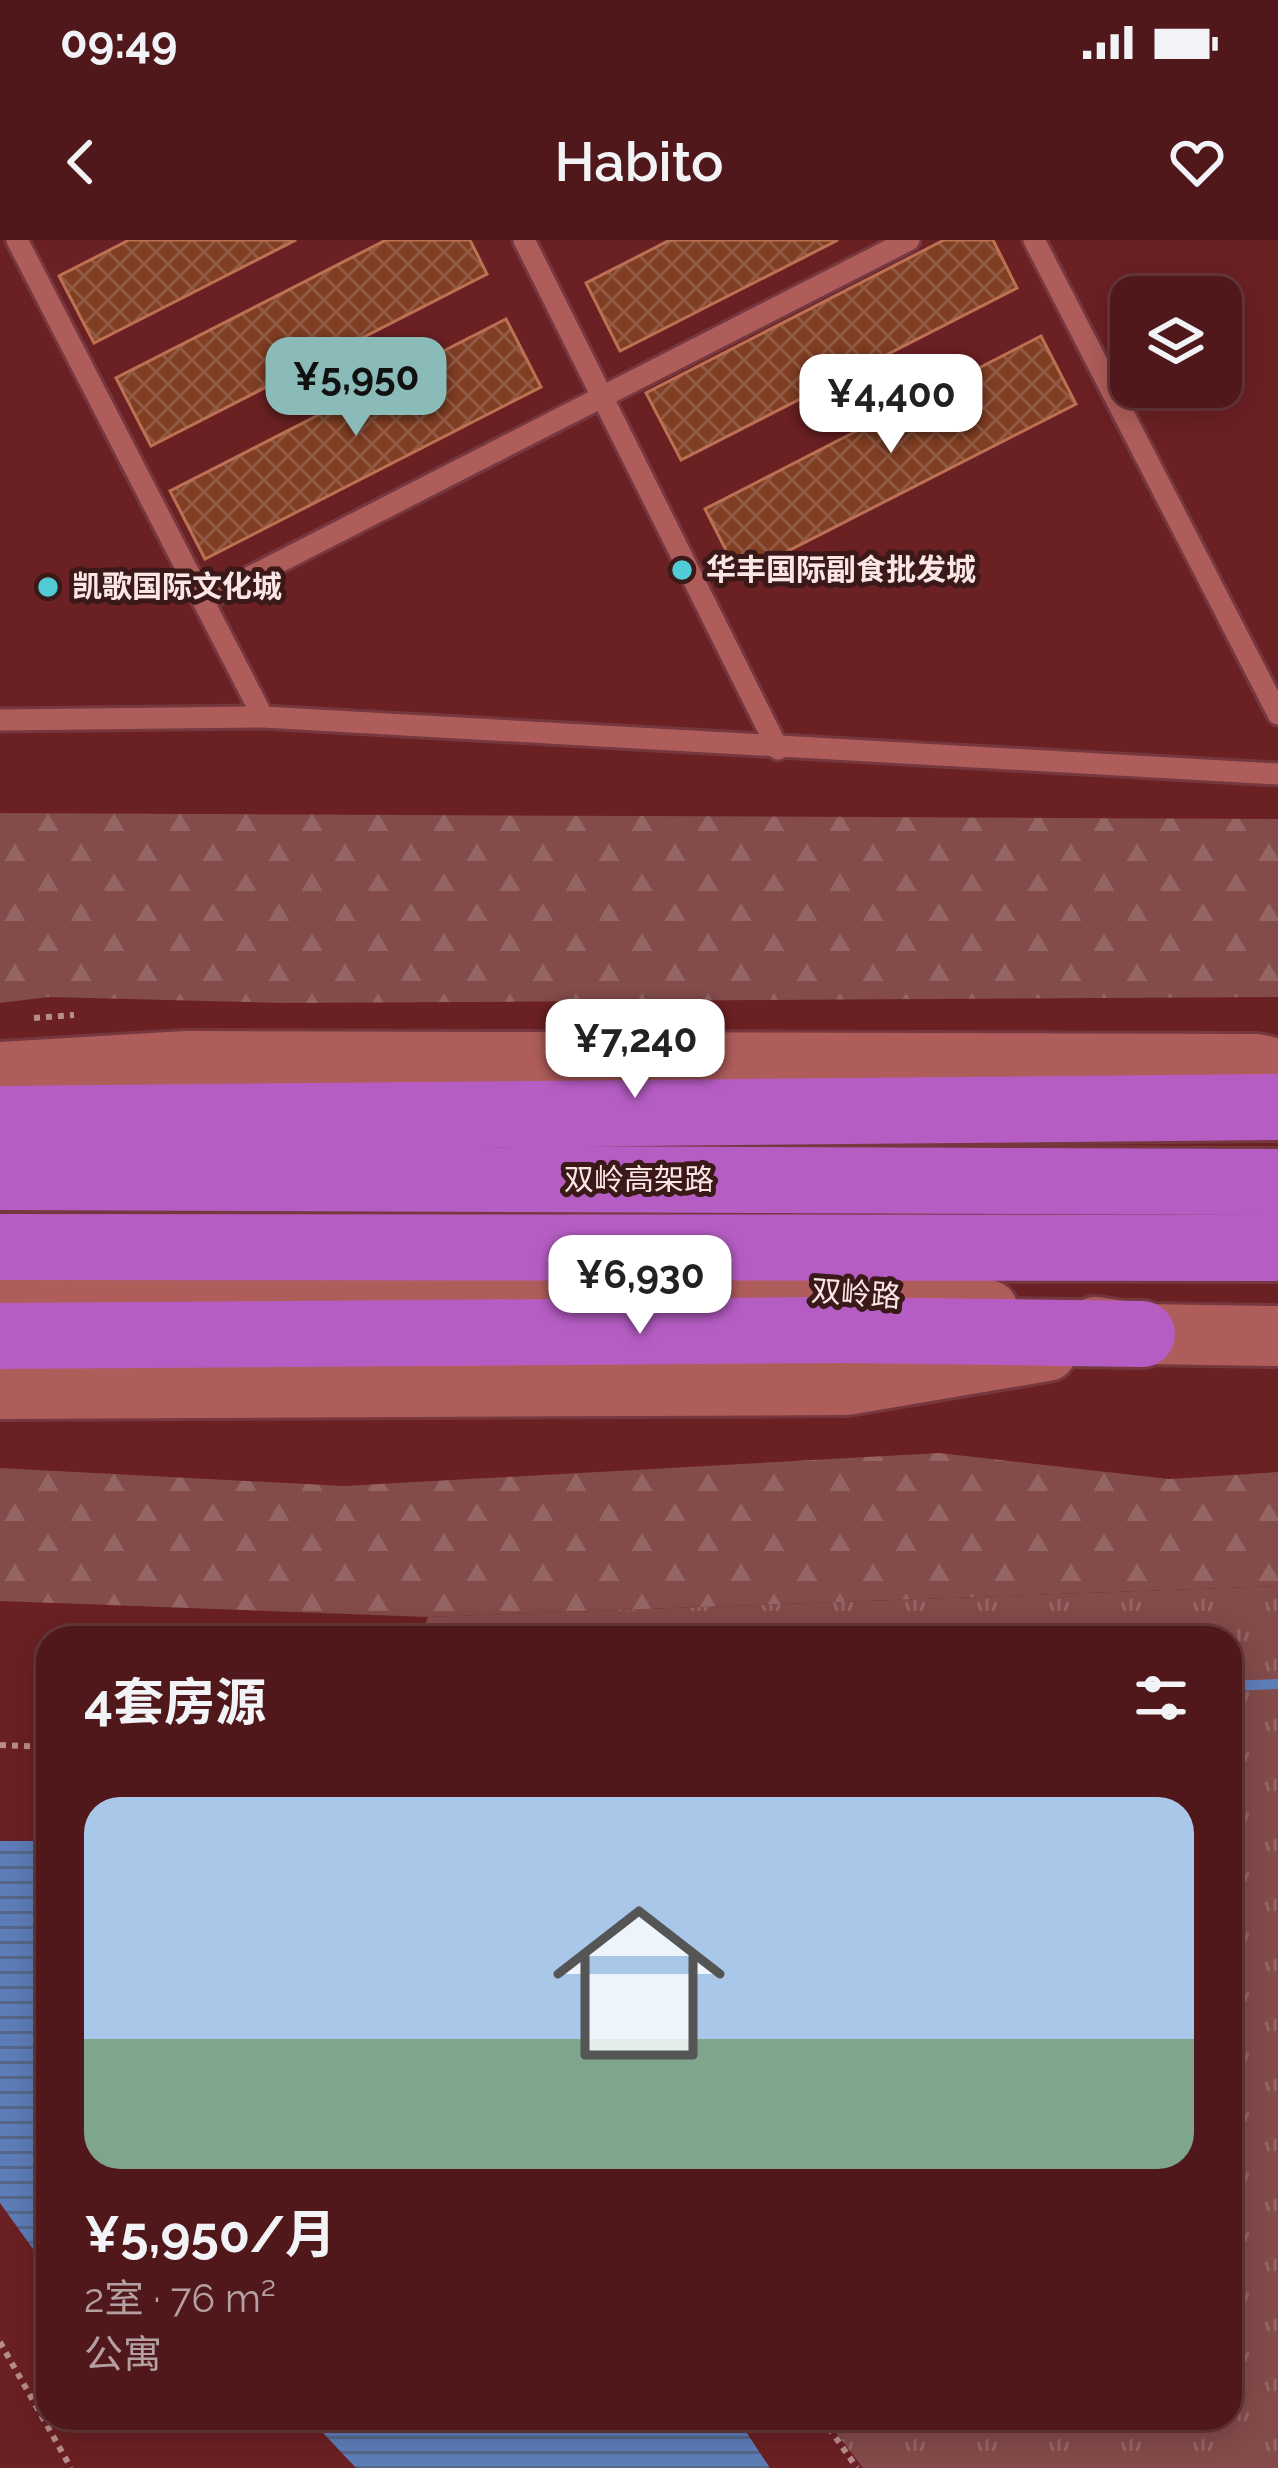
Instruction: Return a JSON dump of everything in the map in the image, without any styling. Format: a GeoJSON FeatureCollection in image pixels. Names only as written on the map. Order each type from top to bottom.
{"type":"FeatureCollection","features":[{"type":"Feature","properties":{"kind":"highway"},"geometry":{"type":"LineString","coordinates":[[0,1117],[1275,1108]]}},
{"type":"Feature","properties":{"kind":"highway","name":"双岭高架路"},"geometry":{"type":"LineString","coordinates":[[0,1177],[1278,1182]]}},
{"type":"Feature","properties":{"kind":"highway"},"geometry":{"type":"LineString","coordinates":[[0,1247],[1278,1248]]}},
{"type":"Feature","properties":{"kind":"highway"},"geometry":{"type":"LineString","coordinates":[[0,1336],[844,1330],[1142,1334]]}},
{"type":"Feature","properties":{"kind":"main road"},"geometry":{"type":"LineString","coordinates":[[0,1117],[186,1061]]}},
{"type":"Feature","properties":{"kind":"main road"},"geometry":{"type":"LineString","coordinates":[[0,1072],[186,1061],[1256,1064],[1275,1108],[0,1144]]}},
{"type":"Feature","properties":{"kind":"main road","name":"双岭路"},"geometry":{"type":"LineString","coordinates":[[0,1284],[860,1290],[1142,1334],[1278,1336]]}},
{"type":"Feature","properties":{"kind":"main road"},"geometry":{"type":"LineString","coordinates":[[0,1389],[847,1385],[1142,1334]]}},
{"type":"Feature","properties":{"kind":"lane"},"geometry":{"type":"LineString","coordinates":[[44,240],[20,245],[263,717]]}},
{"type":"Feature","properties":{"kind":"lane"},"geometry":{"type":"LineString","coordinates":[[524,240],[778,749]]}},
{"type":"Feature","properties":{"kind":"lane"},"geometry":{"type":"LineString","coordinates":[[203,601],[908,240]]}},
{"type":"Feature","properties":{"kind":"lane"},"geometry":{"type":"LineString","coordinates":[[1034,240],[1278,714]]}},
{"type":"Feature","properties":{"kind":"lane"},"geometry":{"type":"LineString","coordinates":[[0,720],[263,717],[1278,774]]}},
{"type":"Feature","properties":{"kind":"path"},"geometry":{"type":"LineString","coordinates":[[0,1744],[36,1746]]}},
{"type":"Feature","properties":{"kind":"path"},"geometry":{"type":"LineString","coordinates":[[0,2342],[36,2406]]}},
{"type":"Feature","properties":{"kind":"path"},"geometry":{"type":"LineString","coordinates":[[50,2430],[71,2468]]}},
{"type":"Feature","properties":{"kind":"path"},"geometry":{"type":"LineString","coordinates":[[830,2430],[856,2468]]}},
{"type":"Feature","properties":{"kind":"green space"},"geometry":{"type":"Polygon","coordinates":[[[0,813],[1278,819],[1278,997],[283,1003],[49,997],[0,1003],[0,813]]]}},
{"type":"Feature","properties":{"kind":"green space"},"geometry":{"type":"Polygon","coordinates":[[[939,1453],[1169,1479],[1278,1472],[1278,1586],[428,1617],[0,1601],[0,1468],[344,1486],[939,1453]]]}},
{"type":"Feature","properties":{"kind":"green space"},"geometry":{"type":"Polygon","coordinates":[[[1278,1586],[1278,2468],[863,2468],[834,2430],[1242,2430],[1242,1626],[425,1626],[428,1617],[1278,1586]]]}},
{"type":"Feature","properties":{"kind":"water"},"geometry":{"type":"Polygon","coordinates":[[[0,1841],[36,1841],[36,2253],[0,2203],[0,1841]]]}},
{"type":"Feature","properties":{"kind":"water"},"geometry":{"type":"Polygon","coordinates":[[[320,2430],[745,2430],[770,2468],[356,2468],[320,2430]]]}},
{"type":"Feature","properties":{"kind":"building"},"geometry":{"type":"Polygon","coordinates":[[[129,240],[296,240],[94,343],[59,276],[129,240]]]}},
{"type":"Feature","properties":{"kind":"building"},"geometry":{"type":"Polygon","coordinates":[[[386,240],[470,240],[487,274],[151,446],[116,378],[386,240]]]}},
{"type":"Feature","properties":{"kind":"building"},"geometry":{"type":"Polygon","coordinates":[[[670,240],[838,240],[620,351],[586,283],[670,240]]]}},
{"type":"Feature","properties":{"kind":"building"},"geometry":{"type":"Polygon","coordinates":[[[944,240],[993,240],[1017,288],[681,460],[646,393],[944,240]]]}},
{"type":"Feature","properties":{"kind":"building"},"geometry":{"type":"Polygon","coordinates":[[[506,319],[541,387],[205,559],[170,491],[506,319]]]}},
{"type":"Feature","properties":{"kind":"building"},"geometry":{"type":"Polygon","coordinates":[[[1041,336],[1076,404],[739,576],[705,509],[1041,336]]]}},
{"type":"Feature","properties":{"kind":"waterway"},"geometry":{"type":"LineString","coordinates":[[1242,1686],[1278,1684]]}},
{"type":"Feature","properties":{"kind":"place","name":"华丰国际副食批发城"},"geometry":{"type":"Point","coordinates":[682,570]}},
{"type":"Feature","properties":{"kind":"place","name":"凯歌国际文化城"},"geometry":{"type":"Point","coordinates":[48,587]}}]}
